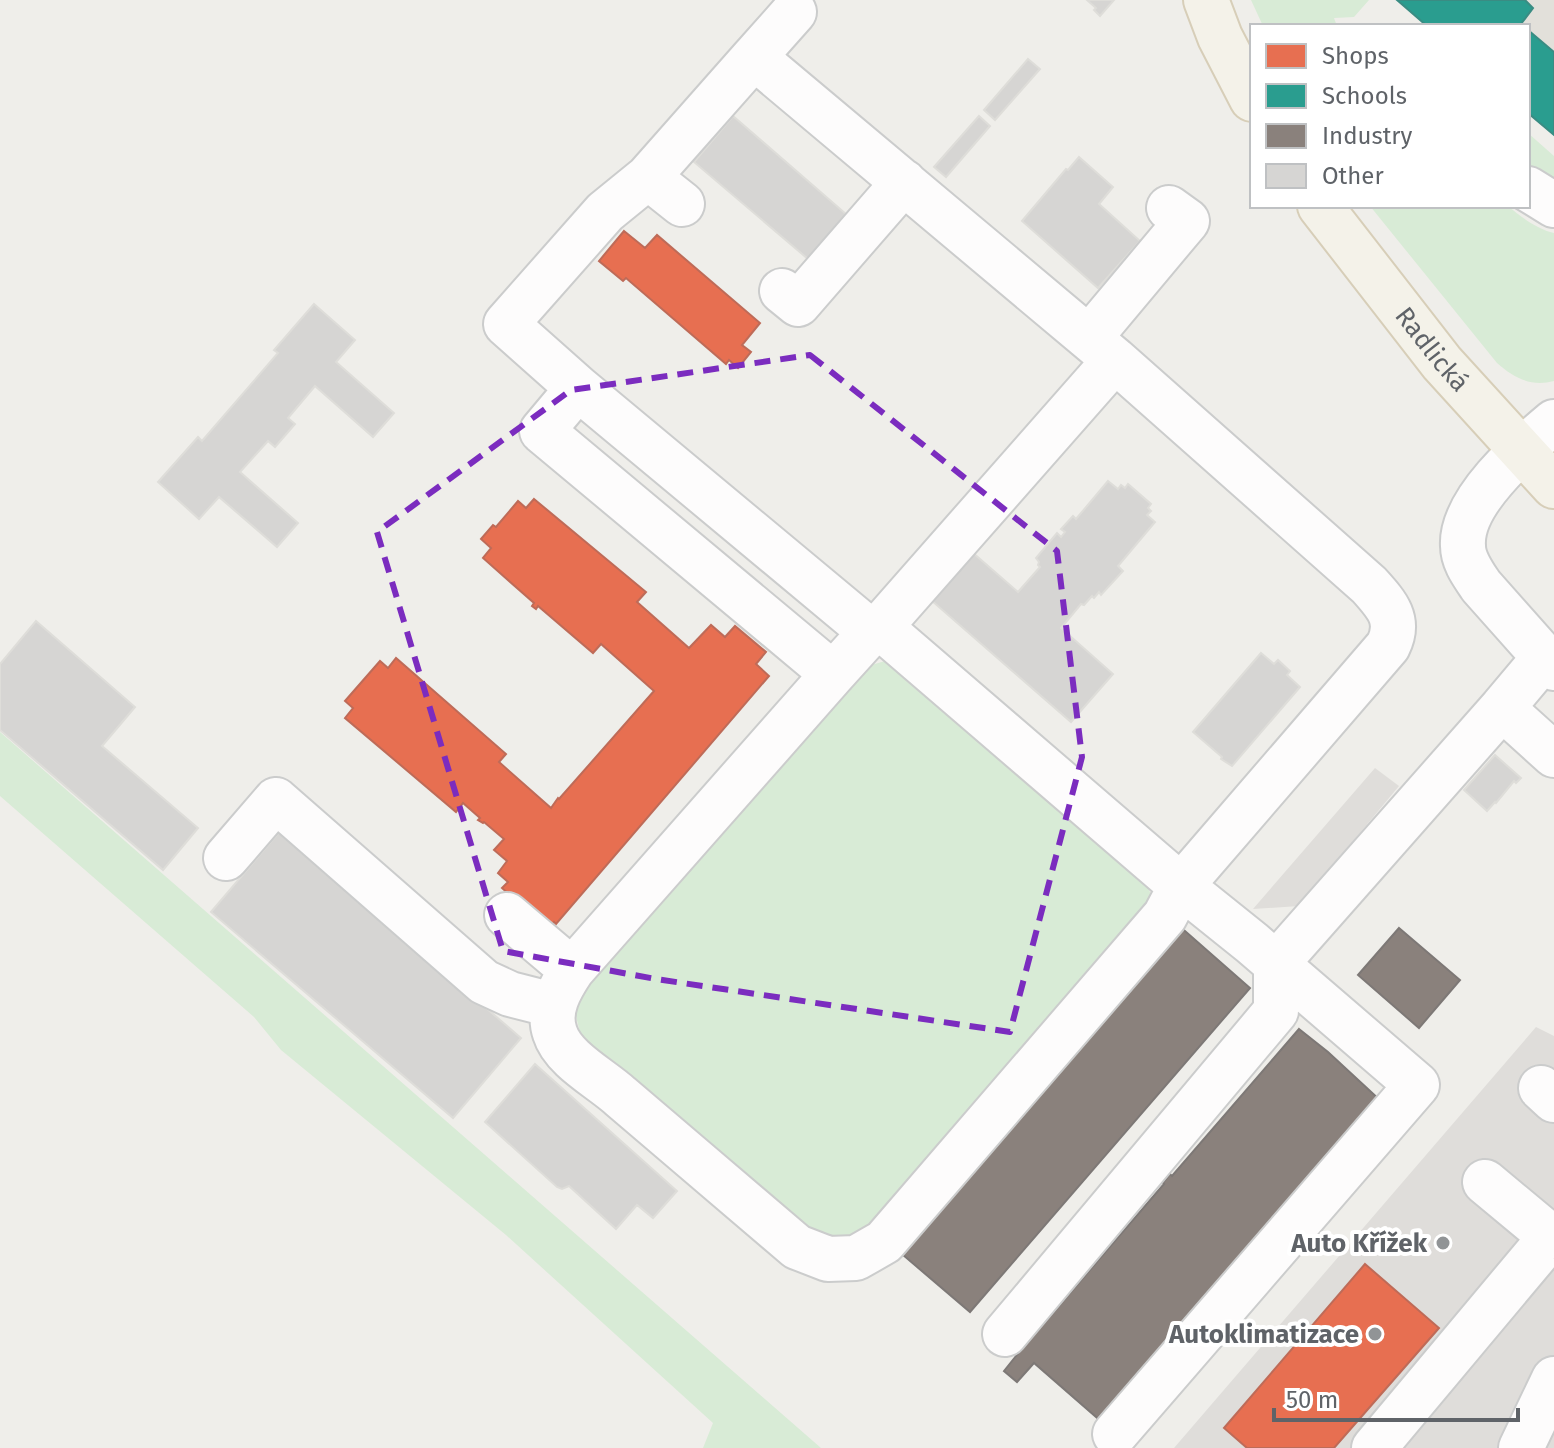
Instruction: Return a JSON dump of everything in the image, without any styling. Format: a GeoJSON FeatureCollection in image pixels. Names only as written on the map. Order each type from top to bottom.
{"type":"FeatureCollection","features":[{"type":"Feature","properties":{"kind":"main road"},"geometry":{"type":"LineString","coordinates":[[1206,0],[1220,37],[1250,95]]}},
{"type":"Feature","properties":{"kind":"main road","name":"Radlická"},"geometry":{"type":"LineString","coordinates":[[1322,208],[1442,363],[1554,486]]}},
{"type":"Feature","properties":{"kind":"street"},"geometry":{"type":"LineString","coordinates":[[794,12],[648,177],[605,212],[506,324],[578,388],[876,629],[1417,1085],[1115,1434]]}},
{"type":"Feature","properties":{"kind":"street"},"geometry":{"type":"LineString","coordinates":[[754,57],[1102,349],[1369,585],[1383,601],[1394,622],[1388,646],[1181,886],[1165,916],[884,1242],[856,1258],[828,1259],[797,1247],[576,1061],[554,1032],[562,988],[833,674],[876,629],[1102,349],[1187,221],[1169,208]]}},
{"type":"Feature","properties":{"kind":"street"},"geometry":{"type":"LineString","coordinates":[[648,177],[682,204]]}},
{"type":"Feature","properties":{"kind":"street"},"geometry":{"type":"LineString","coordinates":[[782,291],[798,304],[904,182]]}},
{"type":"Feature","properties":{"kind":"street"},"geometry":{"type":"LineString","coordinates":[[1530,190],[1554,205]]}},
{"type":"Feature","properties":{"kind":"street"},"geometry":{"type":"LineString","coordinates":[[578,388],[542,431],[833,674]]}},
{"type":"Feature","properties":{"kind":"street"},"geometry":{"type":"LineString","coordinates":[[1005,1334],[1276,1011],[1276,964],[1502,708],[1549,663],[1481,586],[1471,571],[1462,545],[1464,532],[1492,480],[1554,422]]}},
{"type":"Feature","properties":{"kind":"street"},"geometry":{"type":"LineString","coordinates":[[1502,708],[1554,755]]}},
{"type":"Feature","properties":{"kind":"street"},"geometry":{"type":"LineString","coordinates":[[226,858],[276,800],[484,982],[510,994],[562,988]]}},
{"type":"Feature","properties":{"kind":"street"},"geometry":{"type":"LineString","coordinates":[[507,915],[562,988]]}},
{"type":"Feature","properties":{"kind":"street"},"geometry":{"type":"LineString","coordinates":[[1374,1448],[1552,1235],[1485,1182]]}},
{"type":"Feature","properties":{"kind":"street"},"geometry":{"type":"LineString","coordinates":[[1521,1448],[1554,1379]]}},
{"type":"Feature","properties":{"kind":"highlighted area"},"geometry":{"type":"Polygon","coordinates":[[[810,355],[1057,551],[1082,757],[1010,1032],[656,979],[503,951],[377,532],[571,390],[810,355]]]}},
{"type":"Feature","properties":{"kind":"shaded area"},"geometry":{"type":"Polygon","coordinates":[[[1397,0],[1554,0],[1554,136],[1530,115],[1530,24],[1425,24],[1397,0]]]}},
{"type":"Feature","properties":{"kind":"shaded area"},"geometry":{"type":"Polygon","coordinates":[[[1375,768],[1399,786],[1299,906],[1253,909],[1375,768]]]}},
{"type":"Feature","properties":{"kind":"shaded area"},"geometry":{"type":"Polygon","coordinates":[[[1536,1027],[1554,1036],[1554,1448],[1174,1448],[1536,1027]]]}},
{"type":"Feature","properties":{"kind":"green space"},"geometry":{"type":"Polygon","coordinates":[[[1251,0],[1369,0],[1354,17],[1334,18],[1336,24],[1262,24],[1251,0]]]}},
{"type":"Feature","properties":{"kind":"green space"},"geometry":{"type":"Polygon","coordinates":[[[1530,135],[1554,156],[1554,186],[1530,167],[1530,135]]]}},
{"type":"Feature","properties":{"kind":"green space"},"geometry":{"type":"Polygon","coordinates":[[[1372,208],[1511,208],[1535,226],[1554,233],[1554,381],[1538,383],[1523,380],[1497,363],[1372,208]]]}},
{"type":"Feature","properties":{"kind":"green space"},"geometry":{"type":"Polygon","coordinates":[[[885,661],[920,672],[1142,870],[1152,898],[869,1238],[831,1243],[796,1232],[584,1049],[575,1012],[589,972],[858,669],[885,661]]]}},
{"type":"Feature","properties":{"kind":"green space"},"geometry":{"type":"Polygon","coordinates":[[[0,732],[821,1448],[703,1448],[713,1423],[506,1235],[281,1050],[254,1017],[0,796],[0,732]]]}},
{"type":"Feature","properties":{"kind":"building: Shops"},"geometry":{"type":"Polygon","coordinates":[[[624,231],[645,248],[657,235],[760,323],[742,345],[751,352],[738,368],[729,360],[726,364],[626,278],[623,281],[599,261],[624,231]]]}},
{"type":"Feature","properties":{"kind":"building: Shops"},"geometry":{"type":"Polygon","coordinates":[[[534,499],[646,592],[637,602],[689,648],[711,625],[725,637],[735,626],[766,652],[756,664],[769,676],[556,924],[554,922],[548,929],[502,888],[508,882],[498,873],[507,861],[494,850],[504,839],[478,820],[480,818],[463,803],[456,812],[345,718],[353,708],[345,701],[380,661],[388,668],[396,658],[506,754],[499,762],[551,808],[654,691],[601,644],[593,653],[538,606],[536,609],[532,606],[534,603],[483,558],[491,548],[481,539],[493,525],[496,527],[518,501],[526,508],[534,499]]]}},
{"type":"Feature","properties":{"kind":"building: Shops"},"geometry":{"type":"Polygon","coordinates":[[[1365,1264],[1439,1328],[1334,1448],[1247,1448],[1224,1428],[1365,1264]]]}},
{"type":"Feature","properties":{"kind":"building: Schools"},"geometry":{"type":"Polygon","coordinates":[[[1397,0],[1525,0],[1533,8],[1521,24],[1425,24],[1397,0]]]}},
{"type":"Feature","properties":{"kind":"building: Schools"},"geometry":{"type":"Polygon","coordinates":[[[1530,32],[1554,52],[1554,135],[1530,115],[1530,32]]]}},
{"type":"Feature","properties":{"kind":"building: Industry"},"geometry":{"type":"Polygon","coordinates":[[[1177,924],[1250,988],[970,1312],[896,1249],[1177,924]]]}},
{"type":"Feature","properties":{"kind":"building: Industry"},"geometry":{"type":"Polygon","coordinates":[[[1399,928],[1460,980],[1419,1028],[1358,975],[1399,928]]]}},
{"type":"Feature","properties":{"kind":"building: Industry"},"geometry":{"type":"Polygon","coordinates":[[[1299,1029],[1381,1101],[1103,1423],[1034,1363],[1017,1382],[1004,1371],[1170,1174],[1172,1176],[1299,1029]]]}},
{"type":"Feature","properties":{"kind":"building: Other"},"geometry":{"type":"Polygon","coordinates":[[[1087,0],[1114,0],[1100,16],[1087,0]]]}},
{"type":"Feature","properties":{"kind":"building: Other"},"geometry":{"type":"Polygon","coordinates":[[[1028,59],[1040,69],[995,120],[984,110],[1028,59]]]}},
{"type":"Feature","properties":{"kind":"building: Other"},"geometry":{"type":"Polygon","coordinates":[[[733,116],[846,214],[808,259],[694,162],[733,116]]]}},
{"type":"Feature","properties":{"kind":"building: Other"},"geometry":{"type":"Polygon","coordinates":[[[979,116],[990,126],[946,177],[934,167],[979,116]]]}},
{"type":"Feature","properties":{"kind":"building: Other"},"geometry":{"type":"Polygon","coordinates":[[[1079,157],[1113,187],[1099,204],[1140,241],[1098,288],[1022,221],[1079,157]]]}},
{"type":"Feature","properties":{"kind":"building: Other"},"geometry":{"type":"Polygon","coordinates":[[[314,304],[355,340],[336,362],[394,413],[373,437],[315,386],[288,418],[295,424],[275,447],[268,441],[240,472],[298,523],[277,547],[219,497],[199,519],[158,482],[198,437],[202,441],[278,353],[274,350],[314,304]]]}},
{"type":"Feature","properties":{"kind":"building: Other"},"geometry":{"type":"Polygon","coordinates":[[[1108,481],[1118,489],[1128,484],[1151,504],[1147,515],[1155,522],[1118,566],[1123,571],[1101,595],[1099,592],[1084,605],[1081,604],[1061,628],[1113,674],[1071,722],[924,594],[965,546],[1018,592],[1040,567],[1036,558],[1057,533],[1061,537],[1065,532],[1061,529],[1073,516],[1076,519],[1108,481]]]}},
{"type":"Feature","properties":{"kind":"building: Other"},"geometry":{"type":"Polygon","coordinates":[[[36,621],[135,707],[102,746],[198,828],[163,870],[0,730],[0,664],[36,621]]]}},
{"type":"Feature","properties":{"kind":"building: Other"},"geometry":{"type":"Polygon","coordinates":[[[1261,653],[1274,664],[1278,660],[1290,671],[1287,675],[1300,687],[1232,766],[1193,732],[1261,653]]]}},
{"type":"Feature","properties":{"kind":"building: Other"},"geometry":{"type":"Polygon","coordinates":[[[1495,755],[1521,778],[1516,783],[1514,781],[1487,811],[1464,790],[1495,755]]]}},
{"type":"Feature","properties":{"kind":"building: Other"},"geometry":{"type":"Polygon","coordinates":[[[280,831],[521,1038],[453,1118],[211,912],[280,831]]]}},
{"type":"Feature","properties":{"kind":"building: Other"},"geometry":{"type":"Polygon","coordinates":[[[535,1064],[677,1191],[653,1218],[637,1205],[616,1229],[569,1186],[562,1189],[557,1187],[485,1122],[535,1064]]]}},
{"type":"Feature","properties":{"kind":"place","name":"Auto Křížek"},"geometry":{"type":"Point","coordinates":[1443,1243]}},
{"type":"Feature","properties":{"kind":"place","name":"Autoklimatizace"},"geometry":{"type":"Point","coordinates":[1375,1334]}}]}
